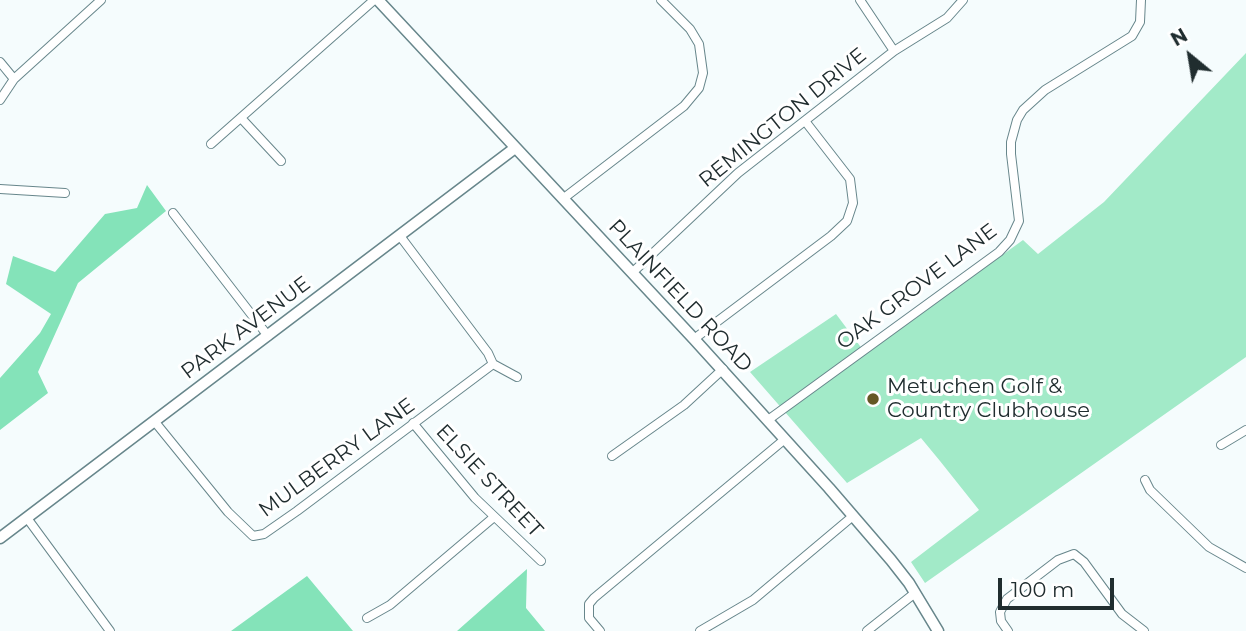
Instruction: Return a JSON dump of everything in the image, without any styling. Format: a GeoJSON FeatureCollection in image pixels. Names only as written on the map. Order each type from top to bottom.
{"type":"FeatureCollection","features":[{"type":"Feature","properties":{"kind":"street"},"geometry":{"type":"LineString","coordinates":[[0,100],[14,79],[101,0]]}},
{"type":"Feature","properties":{"kind":"street"},"geometry":{"type":"LineString","coordinates":[[211,144],[376,0]]}},
{"type":"Feature","properties":{"kind":"street","name":"PLAINFIELD ROAD"},"geometry":{"type":"LineString","coordinates":[[376,0],[723,369],[891,560],[938,631]]}},
{"type":"Feature","properties":{"kind":"street"},"geometry":{"type":"LineString","coordinates":[[564,198],[684,106],[699,88],[703,73],[699,44],[690,29],[661,0]]}},
{"type":"Feature","properties":{"kind":"street"},"geometry":{"type":"LineString","coordinates":[[860,0],[894,51]]}},
{"type":"Feature","properties":{"kind":"street","name":"REMINGTON DRIVE"},"geometry":{"type":"LineString","coordinates":[[633,272],[738,173],[894,51],[947,18],[963,0]]}},
{"type":"Feature","properties":{"kind":"street","name":"OAK GROVE LANE"},"geometry":{"type":"LineString","coordinates":[[768,420],[999,252],[1010,240],[1019,220],[1011,154],[1017,120],[1023,110],[1045,90],[1132,36],[1140,22],[1141,0]]}},
{"type":"Feature","properties":{"kind":"street"},"geometry":{"type":"LineString","coordinates":[[0,62],[14,79]]}},
{"type":"Feature","properties":{"kind":"street"},"geometry":{"type":"LineString","coordinates":[[241,118],[281,161]]}},
{"type":"Feature","properties":{"kind":"street"},"geometry":{"type":"LineString","coordinates":[[694,339],[831,236],[847,221],[853,203],[850,179],[805,121]]}},
{"type":"Feature","properties":{"kind":"street","name":"PARK AVENUE"},"geometry":{"type":"LineString","coordinates":[[0,538],[515,148]]}},
{"type":"Feature","properties":{"kind":"street"},"geometry":{"type":"LineString","coordinates":[[0,189],[65,193]]}},
{"type":"Feature","properties":{"kind":"street"},"geometry":{"type":"LineString","coordinates":[[173,213],[268,337]]}},
{"type":"Feature","properties":{"kind":"street"},"geometry":{"type":"LineString","coordinates":[[400,236],[488,353],[493,364],[517,377]]}},
{"type":"Feature","properties":{"kind":"street","name":"MULBERRY LANE"},"geometry":{"type":"LineString","coordinates":[[155,422],[228,512],[253,536],[264,534],[297,511],[493,364]]}},
{"type":"Feature","properties":{"kind":"street"},"geometry":{"type":"LineString","coordinates":[[612,456],[684,405],[723,369]]}},
{"type":"Feature","properties":{"kind":"street","name":"ELSIE STREET"},"geometry":{"type":"LineString","coordinates":[[413,424],[449,469],[494,517],[541,561]]}},
{"type":"Feature","properties":{"kind":"street"},"geometry":{"type":"LineString","coordinates":[[1220,445],[1246,430]]}},
{"type":"Feature","properties":{"kind":"street"},"geometry":{"type":"LineString","coordinates":[[600,631],[589,618],[589,604],[594,598],[785,439]]}},
{"type":"Feature","properties":{"kind":"street"},"geometry":{"type":"LineString","coordinates":[[1145,480],[1150,490],[1209,547],[1246,568]]}},
{"type":"Feature","properties":{"kind":"street"},"geometry":{"type":"LineString","coordinates":[[700,631],[753,600],[853,516]]}},
{"type":"Feature","properties":{"kind":"street"},"geometry":{"type":"LineString","coordinates":[[367,618],[390,605],[494,517]]}},
{"type":"Feature","properties":{"kind":"street"},"geometry":{"type":"LineString","coordinates":[[27,518],[110,631]]}},
{"type":"Feature","properties":{"kind":"street"},"geometry":{"type":"LineString","coordinates":[[1007,631],[1001,621],[1000,612],[1007,599],[1058,559],[1074,554],[1084,562],[1122,614],[1144,631]]}},
{"type":"Feature","properties":{"kind":"street"},"geometry":{"type":"LineString","coordinates":[[867,631],[915,593]]}},
{"type":"Feature","properties":{"kind":"green space"},"geometry":{"type":"Polygon","coordinates":[[[1246,53],[1246,357],[925,583],[911,562],[979,510],[921,438],[847,483],[750,372],[836,314],[866,354],[1023,240],[1038,254],[1104,202],[1246,53]]]}},
{"type":"Feature","properties":{"kind":"green space"},"geometry":{"type":"Polygon","coordinates":[[[147,185],[166,211],[78,283],[38,372],[48,393],[0,430],[0,378],[40,333],[51,314],[6,284],[13,256],[55,272],[105,214],[137,208],[147,185]]]}},
{"type":"Feature","properties":{"kind":"green space"},"geometry":{"type":"Polygon","coordinates":[[[527,569],[526,608],[545,631],[457,631],[527,569]]]}},
{"type":"Feature","properties":{"kind":"green space"},"geometry":{"type":"Polygon","coordinates":[[[307,576],[353,631],[231,631],[307,576]]]}},
{"type":"Feature","properties":{"kind":"place","name":"Metuchen Golf & Country Clubhouse"},"geometry":{"type":"Point","coordinates":[873,399]}}]}
